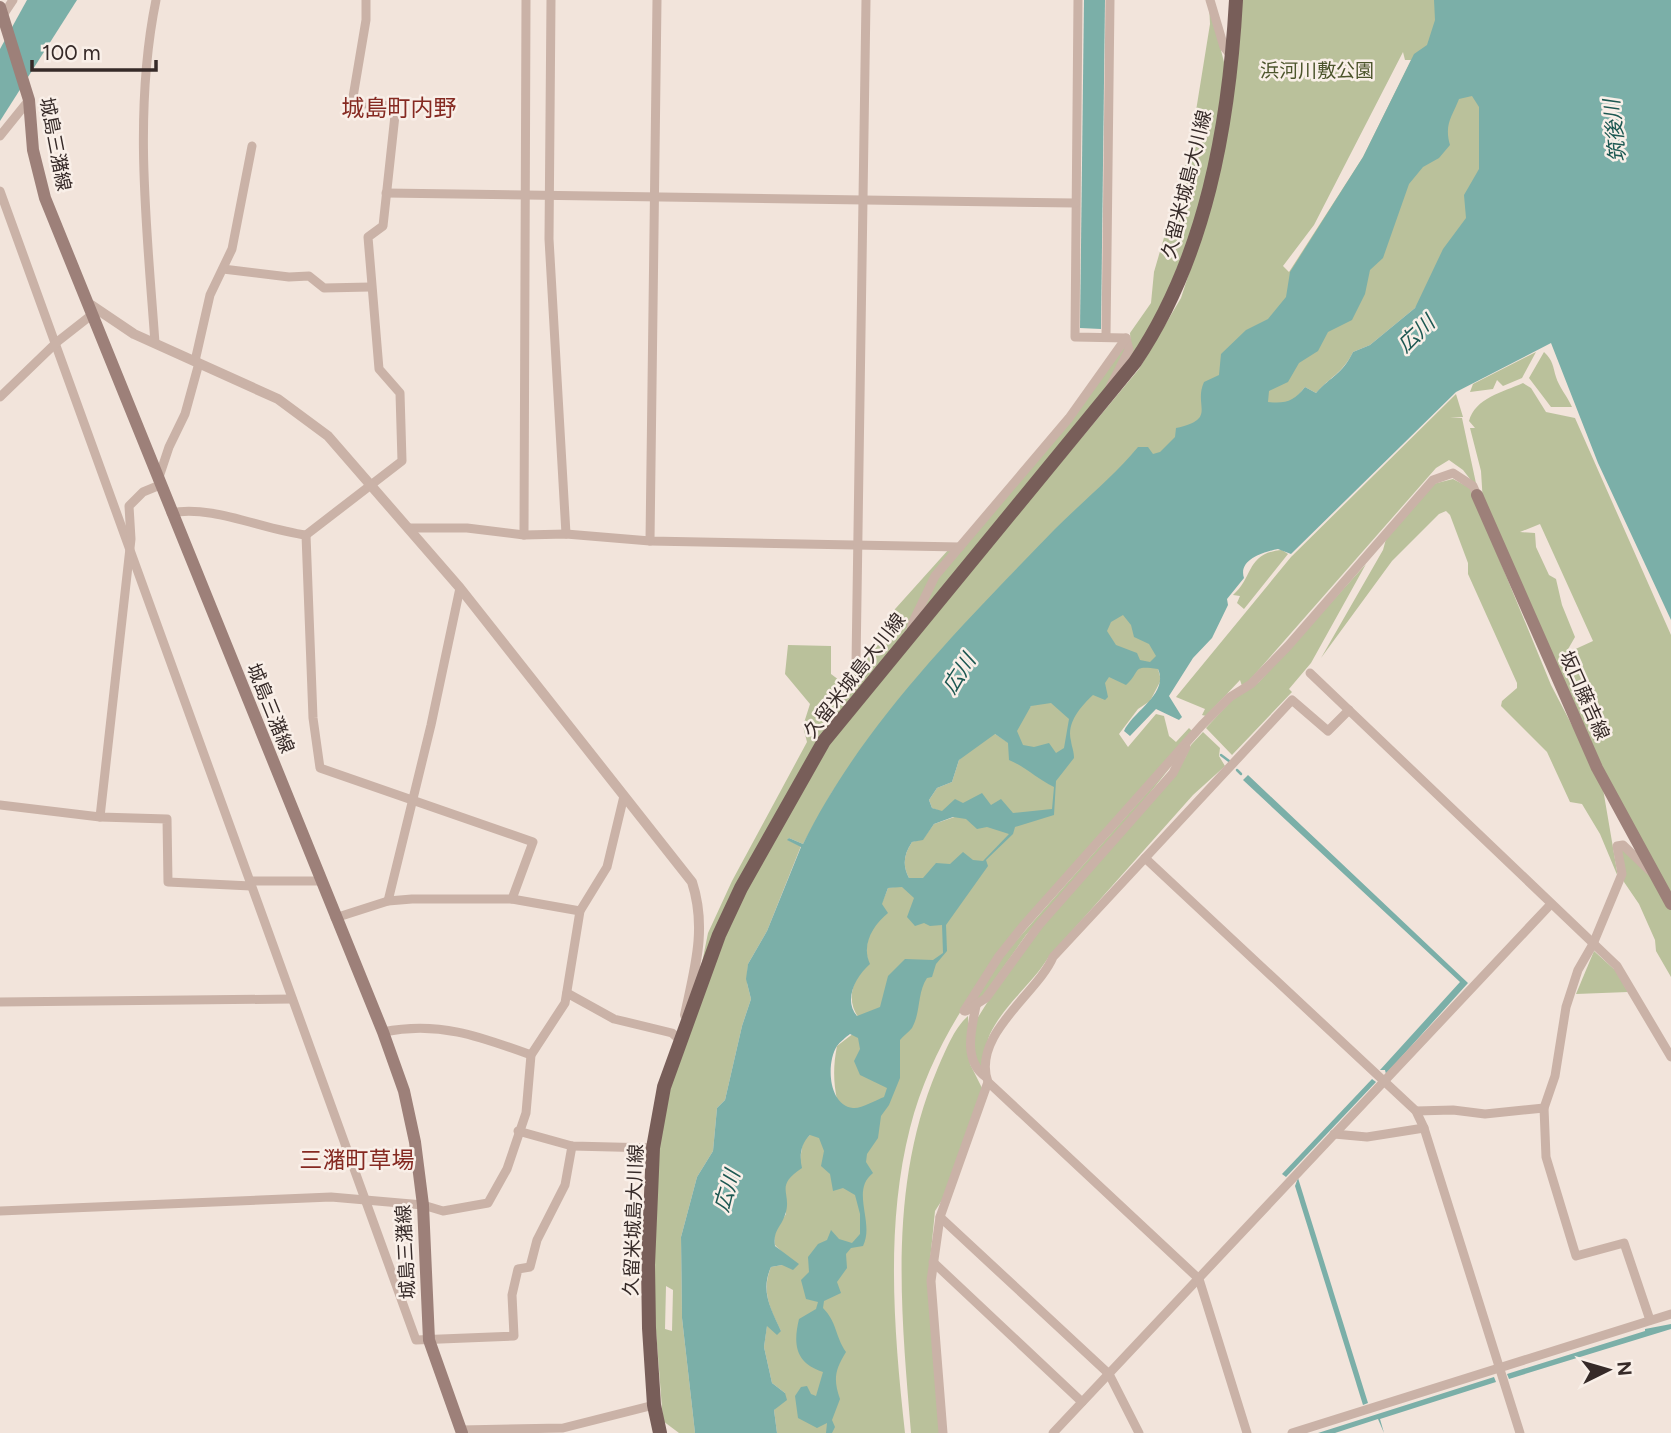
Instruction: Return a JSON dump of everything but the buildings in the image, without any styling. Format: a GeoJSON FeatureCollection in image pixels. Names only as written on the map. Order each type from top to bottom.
{"type":"FeatureCollection","features":[{"type":"Feature","properties":{"kind":"main road","name":"久留米城島大川線"},"geometry":{"type":"LineString","coordinates":[[660,1433],[654,1405],[648,1265],[653,1148],[664,1087],[679,1039],[719,935],[797,786],[824,741],[1109,394],[1161,324],[1183,277],[1202,218],[1224,116],[1236,0]]}},
{"type":"Feature","properties":{"kind":"main road","name":"城島三潴線"},"geometry":{"type":"LineString","coordinates":[[2,15],[29,100],[33,150],[45,198],[383,1032],[404,1091],[415,1142],[422,1205],[429,1340],[461,1431]]}},
{"type":"Feature","properties":{"kind":"main road","name":"坂口藤吉線"},"geometry":{"type":"LineString","coordinates":[[1477,495],[1597,768],[1671,904]]}},
{"type":"Feature","properties":{"kind":"street"},"geometry":{"type":"LineString","coordinates":[[2,15],[13,0]]}},
{"type":"Feature","properties":{"kind":"street"},"geometry":{"type":"LineString","coordinates":[[155,343],[144,148],[144,62],[156,0]]}},
{"type":"Feature","properties":{"kind":"street"},"geometry":{"type":"LineString","coordinates":[[171,513],[198,510],[256,526],[306,535],[402,461],[400,393],[379,369],[370,287],[368,237],[383,226],[396,106],[352,103],[366,26],[366,0]]}},
{"type":"Feature","properties":{"kind":"street"},"geometry":{"type":"LineString","coordinates":[[524,534],[526,0]]}},
{"type":"Feature","properties":{"kind":"street"},"geometry":{"type":"LineString","coordinates":[[551,0],[547,195],[566,534]]}},
{"type":"Feature","properties":{"kind":"street"},"geometry":{"type":"LineString","coordinates":[[650,541],[657,0]]}},
{"type":"Feature","properties":{"kind":"street"},"geometry":{"type":"LineString","coordinates":[[856,664],[866,0]]}},
{"type":"Feature","properties":{"kind":"street"},"geometry":{"type":"LineString","coordinates":[[1078,0],[1075,337],[1126,338]]}},
{"type":"Feature","properties":{"kind":"street"},"geometry":{"type":"LineString","coordinates":[[1105,336],[1110,0]]}},
{"type":"Feature","properties":{"kind":"street"},"geometry":{"type":"LineString","coordinates":[[1210,0],[1224,47],[1232,57]]}},
{"type":"Feature","properties":{"kind":"street"},"geometry":{"type":"LineString","coordinates":[[0,136],[29,100]]}},
{"type":"Feature","properties":{"kind":"street"},"geometry":{"type":"LineString","coordinates":[[100,817],[129,549],[129,506],[143,492],[159,482],[169,447],[185,414],[197,362],[202,320],[232,249],[252,146]]}},
{"type":"Feature","properties":{"kind":"street"},"geometry":{"type":"LineString","coordinates":[[0,191],[57,342],[129,549],[416,1340],[513,1336],[512,1295],[518,1269],[530,1268],[537,1240],[565,1185],[572,1146]]}},
{"type":"Feature","properties":{"kind":"street"},"geometry":{"type":"LineString","coordinates":[[386,192],[1075,203]]}},
{"type":"Feature","properties":{"kind":"street"},"geometry":{"type":"LineString","coordinates":[[223,269],[289,277],[309,276],[324,288],[370,287]]}},
{"type":"Feature","properties":{"kind":"street"},"geometry":{"type":"LineString","coordinates":[[0,397],[92,309],[155,343],[268,394],[297,411],[328,436],[460,588],[692,882],[700,906],[701,942],[679,1039],[671,1033],[614,1019],[567,993]]}},
{"type":"Feature","properties":{"kind":"street"},"geometry":{"type":"LineString","coordinates":[[1109,394],[1112,380],[1129,350],[1126,338]]}},
{"type":"Feature","properties":{"kind":"street"},"geometry":{"type":"LineString","coordinates":[[911,634],[912,624],[935,576],[1069,418],[1126,338]]}},
{"type":"Feature","properties":{"kind":"street"},"geometry":{"type":"LineString","coordinates":[[1247,1433],[1199,1279],[978,1072],[972,1058],[972,1027],[976,1006],[964,1012],[999,956],[1186,744],[1230,697],[1251,684],[1288,646],[1433,480],[1453,473],[1472,485],[1477,495]]}},
{"type":"Feature","properties":{"kind":"street"},"geometry":{"type":"LineString","coordinates":[[410,528],[467,528],[650,541],[960,547]]}},
{"type":"Feature","properties":{"kind":"street"},"geometry":{"type":"LineString","coordinates":[[306,535],[313,718],[320,768],[533,842],[512,898]]}},
{"type":"Feature","properties":{"kind":"street"},"geometry":{"type":"LineString","coordinates":[[388,901],[460,588]]}},
{"type":"Feature","properties":{"kind":"street"},"geometry":{"type":"LineString","coordinates":[[1310,673],[1617,966],[1671,1057]]}},
{"type":"Feature","properties":{"kind":"street"},"geometry":{"type":"LineString","coordinates":[[943,1433],[931,1281],[933,1262],[940,1217],[987,1079],[993,1037],[1016,1004],[1047,973],[1053,957],[1095,909],[1292,700],[1328,731],[1349,710]]}},
{"type":"Feature","properties":{"kind":"street"},"geometry":{"type":"LineString","coordinates":[[0,1211],[331,1197],[422,1205],[443,1211],[488,1203],[507,1169],[518,1130],[526,1114],[531,1055],[558,1015],[567,993],[580,911],[607,867],[624,796]]}},
{"type":"Feature","properties":{"kind":"street"},"geometry":{"type":"LineString","coordinates":[[0,805],[100,817],[167,819],[168,882],[171,884],[320,881]]}},
{"type":"Feature","properties":{"kind":"street"},"geometry":{"type":"LineString","coordinates":[[1650,1320],[1624,1243],[1576,1256],[1546,1157],[1544,1108],[1555,1076],[1566,1007],[1578,970],[1622,874],[1616,845],[1623,845],[1654,875]]}},
{"type":"Feature","properties":{"kind":"street"},"geometry":{"type":"LineString","coordinates":[[1145,858],[1416,1111],[1424,1128],[1520,1433]]}},
{"type":"Feature","properties":{"kind":"street"},"geometry":{"type":"LineString","coordinates":[[335,918],[388,901],[512,898],[580,911]]}},
{"type":"Feature","properties":{"kind":"street"},"geometry":{"type":"LineString","coordinates":[[1053,1433],[1550,904]]}},
{"type":"Feature","properties":{"kind":"street"},"geometry":{"type":"LineString","coordinates":[[0,1002],[292,999]]}},
{"type":"Feature","properties":{"kind":"street"},"geometry":{"type":"LineString","coordinates":[[383,1032],[414,1026],[444,1028],[531,1055]]}},
{"type":"Feature","properties":{"kind":"street"},"geometry":{"type":"LineString","coordinates":[[1416,1111],[1485,1114],[1544,1108]]}},
{"type":"Feature","properties":{"kind":"street"},"geometry":{"type":"LineString","coordinates":[[1334,1134],[1367,1137],[1424,1128]]}},
{"type":"Feature","properties":{"kind":"street"},"geometry":{"type":"LineString","coordinates":[[518,1130],[572,1146],[653,1148]]}},
{"type":"Feature","properties":{"kind":"street"},"geometry":{"type":"LineString","coordinates":[[940,1217],[1109,1374],[1139,1433]]}},
{"type":"Feature","properties":{"kind":"street"},"geometry":{"type":"LineString","coordinates":[[933,1262],[1082,1402]]}},
{"type":"Feature","properties":{"kind":"street"},"geometry":{"type":"LineString","coordinates":[[1292,1433],[1671,1314]]}},
{"type":"Feature","properties":{"kind":"street"},"geometry":{"type":"LineString","coordinates":[[461,1431],[563,1428],[654,1405]]}},
{"type":"Feature","properties":{"kind":"green space","name":"浜河川敷公園"},"geometry":{"type":"Polygon","coordinates":[[[1242,0],[1501,0],[1424,112],[1494,83],[1490,203],[1415,308],[1370,345],[1353,352],[1340,370],[1316,393],[1305,387],[1295,399],[1282,404],[1214,410],[1012,574],[878,727],[832,792],[803,844],[789,838],[788,840],[801,846],[767,931],[748,964],[747,983],[751,999],[725,1100],[717,1108],[713,1151],[697,1177],[681,1237],[682,1318],[695,1433],[679,1433],[663,1421],[652,1279],[654,1179],[668,1093],[698,1005],[739,903],[837,731],[1139,369],[1181,298],[1210,209],[1242,0]],[[1403,52],[1314,225],[1283,266],[1289,272],[1363,157],[1411,60],[1405,60],[1403,52]],[[666,1286],[665,1329],[672,1331],[673,1290],[666,1286]]]}},
{"type":"Feature","properties":{"kind":"green space"},"geometry":{"type":"Polygon","coordinates":[[[1209,3],[1225,66],[1217,126],[1197,218],[1155,323],[1117,378],[1131,350],[1130,333],[1151,303],[1154,272],[1190,148],[1210,24],[1209,3]]]}},
{"type":"Feature","properties":{"kind":"green space"},"geometry":{"type":"Polygon","coordinates":[[[1125,345],[1125,352],[1106,389],[915,622],[937,578],[1125,345]]]}},
{"type":"Feature","properties":{"kind":"green space"},"geometry":{"type":"Polygon","coordinates":[[[1536,352],[1522,378],[1503,386],[1497,380],[1493,389],[1470,392],[1473,384],[1536,352]]]}},
{"type":"Feature","properties":{"kind":"green space"},"geometry":{"type":"Polygon","coordinates":[[[1544,352],[1551,361],[1557,381],[1572,407],[1551,407],[1529,378],[1544,352]]]}},
{"type":"Feature","properties":{"kind":"green space"},"geometry":{"type":"Polygon","coordinates":[[[1523,383],[1531,388],[1546,412],[1575,418],[1671,635],[1671,896],[1595,755],[1483,503],[1481,471],[1470,428],[1475,428],[1469,421],[1472,413],[1483,401],[1523,383]],[[1540,524],[1520,532],[1535,533],[1536,547],[1549,575],[1556,579],[1562,605],[1575,637],[1567,651],[1569,656],[1569,652],[1593,641],[1540,524]]]}},
{"type":"Feature","properties":{"kind":"green space"},"geometry":{"type":"Polygon","coordinates":[[[1456,394],[1463,417],[1450,417],[1462,418],[1477,488],[1463,470],[1449,460],[1436,468],[1248,682],[1242,686],[1240,680],[1206,716],[1202,715],[1205,709],[1176,697],[1291,557],[1456,394]]]}},
{"type":"Feature","properties":{"kind":"green space"},"geometry":{"type":"Polygon","coordinates":[[[1453,479],[1470,488],[1551,685],[1602,783],[1618,877],[1600,834],[1582,804],[1570,802],[1547,752],[1501,706],[1502,701],[1517,688],[1517,683],[1468,574],[1468,563],[1450,515],[1446,511],[1439,514],[1392,561],[1321,658],[1383,550],[1386,539],[1433,484],[1453,479]]]}},
{"type":"Feature","properties":{"kind":"green space"},"geometry":{"type":"Polygon","coordinates":[[[949,549],[953,552],[934,573],[905,632],[812,749],[699,978],[708,933],[732,881],[807,742],[803,726],[810,704],[785,674],[788,645],[831,646],[831,674],[843,683],[854,667],[891,629],[887,618],[949,549]]]}},
{"type":"Feature","properties":{"kind":"green space"},"geometry":{"type":"Polygon","coordinates":[[[1282,550],[1288,554],[1244,609],[1237,603],[1240,596],[1233,595],[1256,561],[1270,552],[1282,550]]]}},
{"type":"Feature","properties":{"kind":"green space"},"geometry":{"type":"Polygon","coordinates":[[[1366,564],[1311,663],[1289,689],[1292,692],[1232,755],[1206,728],[1231,701],[1259,682],[1366,564]]]}},
{"type":"Feature","properties":{"kind":"green space"},"geometry":{"type":"Polygon","coordinates":[[[1110,599],[1162,641],[1158,669],[1161,680],[1150,701],[1138,709],[1119,734],[1128,747],[1156,714],[1164,716],[1169,736],[1176,742],[1189,728],[1193,732],[1023,925],[999,956],[956,1020],[937,1054],[922,1090],[902,1165],[895,1241],[895,1318],[905,1433],[777,1433],[774,1410],[785,1393],[772,1383],[764,1347],[767,1325],[781,1331],[770,1307],[767,1292],[771,1267],[782,1265],[782,1252],[775,1245],[774,1232],[786,1214],[783,1187],[800,1160],[803,1141],[810,1135],[844,1126],[835,1086],[837,1046],[889,1006],[861,1021],[853,1006],[854,984],[869,964],[867,946],[876,916],[888,888],[924,883],[909,878],[905,869],[907,851],[912,842],[923,839],[934,824],[969,812],[942,812],[932,808],[929,800],[937,788],[952,782],[959,760],[984,727],[1026,754],[1010,726],[1095,646],[1110,599]]]}},
{"type":"Feature","properties":{"kind":"green space"},"geometry":{"type":"Polygon","coordinates":[[[1203,732],[1220,748],[1219,756],[1225,766],[1193,795],[1010,1004],[990,1034],[983,1067],[979,1068],[974,1050],[975,1022],[1007,971],[1030,939],[1185,758],[1191,745],[1203,732]]]}},
{"type":"Feature","properties":{"kind":"green space"},"geometry":{"type":"Polygon","coordinates":[[[1176,760],[1138,808],[1026,935],[981,999],[976,999],[1001,958],[1176,760]]]}},
{"type":"Feature","properties":{"kind":"green space"},"geometry":{"type":"Polygon","coordinates":[[[1624,849],[1654,879],[1671,910],[1671,977],[1656,951],[1655,940],[1639,904],[1624,882],[1621,850],[1624,849]]]}},
{"type":"Feature","properties":{"kind":"green space"},"geometry":{"type":"Polygon","coordinates":[[[1594,951],[1616,971],[1628,992],[1576,994],[1594,951]]]}},
{"type":"Feature","properties":{"kind":"green space"},"geometry":{"type":"Polygon","coordinates":[[[968,1016],[970,1064],[982,1088],[946,1194],[935,1211],[930,1261],[940,1433],[911,1433],[904,1341],[902,1249],[911,1158],[921,1114],[937,1070],[958,1027],[968,1016]]]}},
{"type":"Feature","properties":{"kind":"water"},"geometry":{"type":"Polygon","coordinates":[[[27,0],[77,0],[0,121],[0,49],[27,0]]]}},
{"type":"Feature","properties":{"kind":"water"},"geometry":{"type":"Polygon","coordinates":[[[1084,0],[1105,0],[1101,329],[1080,328],[1084,0]]]}},
{"type":"Feature","properties":{"kind":"water"},"geometry":{"type":"Polygon","coordinates":[[[1434,0],[1671,0],[1671,620],[1598,463],[1551,343],[1456,392],[1291,554],[1278,549],[1248,562],[1243,572],[1244,578],[1227,599],[1228,605],[1212,638],[1193,658],[1169,696],[1182,717],[1179,720],[1156,709],[1130,736],[1124,731],[1128,724],[1159,686],[1158,669],[1138,670],[1126,685],[1109,677],[1105,683],[1108,697],[1105,700],[1093,695],[1073,721],[1070,734],[1074,758],[1056,781],[1054,815],[1015,827],[1013,834],[986,860],[988,866],[946,925],[947,951],[936,964],[932,977],[927,978],[915,1022],[900,1040],[900,1078],[889,1105],[881,1116],[878,1138],[867,1154],[866,1162],[873,1173],[866,1180],[863,1189],[866,1237],[863,1246],[851,1248],[846,1254],[847,1268],[837,1282],[841,1293],[824,1301],[823,1308],[846,1352],[836,1375],[840,1399],[832,1420],[835,1427],[832,1433],[826,1433],[827,1423],[817,1428],[798,1418],[795,1396],[801,1387],[807,1386],[811,1394],[816,1396],[823,1372],[807,1363],[798,1352],[796,1337],[799,1319],[816,1309],[818,1302],[806,1299],[801,1280],[809,1272],[808,1257],[818,1244],[827,1240],[831,1230],[839,1239],[852,1243],[860,1234],[860,1214],[855,1195],[843,1188],[833,1191],[830,1174],[821,1166],[824,1151],[819,1138],[810,1135],[802,1150],[802,1168],[786,1185],[787,1207],[775,1241],[775,1246],[799,1264],[793,1270],[782,1265],[771,1267],[767,1284],[768,1300],[781,1331],[777,1335],[767,1326],[764,1347],[772,1383],[785,1393],[787,1400],[774,1410],[777,1433],[695,1433],[682,1318],[681,1237],[697,1177],[713,1151],[717,1108],[725,1100],[751,999],[746,979],[748,964],[767,931],[801,847],[787,840],[789,838],[803,844],[827,800],[884,717],[950,639],[1055,529],[1138,447],[1148,447],[1153,454],[1160,452],[1175,437],[1176,428],[1197,420],[1202,411],[1201,390],[1204,382],[1219,375],[1221,354],[1246,330],[1268,319],[1286,297],[1290,272],[1363,157],[1414,54],[1427,45],[1435,20],[1434,0]],[[1472,96],[1459,99],[1448,126],[1450,145],[1439,158],[1423,167],[1409,184],[1383,258],[1370,270],[1365,294],[1352,320],[1328,332],[1318,351],[1299,363],[1288,382],[1269,391],[1268,402],[1289,400],[1305,387],[1316,393],[1340,371],[1353,352],[1370,345],[1415,308],[1443,249],[1466,218],[1464,195],[1479,169],[1479,107],[1472,96]],[[1123,615],[1111,622],[1107,631],[1116,645],[1137,653],[1140,660],[1150,662],[1156,656],[1149,644],[1134,637],[1131,625],[1123,615]],[[1051,703],[1031,706],[1017,731],[1023,745],[1034,747],[1049,743],[1056,753],[1064,748],[1069,719],[1051,703]],[[995,734],[959,760],[952,782],[937,788],[929,800],[932,808],[942,811],[955,799],[963,803],[982,793],[991,805],[1001,799],[1013,813],[1052,809],[1054,787],[1009,760],[1008,743],[995,734]],[[953,817],[934,824],[923,840],[912,842],[907,851],[905,864],[909,878],[923,878],[936,863],[950,864],[963,852],[973,860],[983,861],[1009,834],[987,827],[977,829],[966,819],[953,817]],[[902,887],[888,888],[882,904],[888,913],[870,936],[867,950],[870,964],[853,988],[851,1003],[857,1016],[880,1007],[888,976],[905,959],[933,960],[943,953],[942,925],[930,926],[924,923],[915,926],[907,917],[914,898],[902,887]],[[850,1034],[837,1046],[831,1062],[831,1072],[834,1092],[838,1099],[845,1105],[856,1108],[884,1097],[887,1088],[860,1075],[854,1061],[860,1049],[858,1038],[850,1034]]]}},
{"type":"Feature","properties":{"kind":"water"},"geometry":{"type":"Polygon","coordinates":[[[1248,775],[1468,983],[1386,1074],[1385,1070],[1380,1070],[1460,982],[1243,780],[1248,775]]]}},
{"type":"Feature","properties":{"kind":"water"},"geometry":{"type":"Polygon","coordinates":[[[1372,1079],[1376,1082],[1286,1177],[1282,1174],[1372,1079]]]}},
{"type":"Feature","properties":{"kind":"water"},"geometry":{"type":"Polygon","coordinates":[[[1298,1178],[1368,1403],[1363,1405],[1295,1186],[1298,1178]]]}},
{"type":"Feature","properties":{"kind":"water"},"geometry":{"type":"Polygon","coordinates":[[[1671,1324],[1671,1329],[1509,1379],[1507,1374],[1645,1329],[1671,1324]]]}},
{"type":"Feature","properties":{"kind":"water"},"geometry":{"type":"Polygon","coordinates":[[[1494,1377],[1496,1382],[1380,1419],[1384,1433],[1378,1419],[1335,1433],[1318,1433],[1494,1377]]]}},
{"type":"Feature","properties":{"kind":"waterway"},"geometry":{"type":"LineString","coordinates":[[1221,755],[1229,761]]}},
{"type":"Feature","properties":{"kind":"waterway"},"geometry":{"type":"LineString","coordinates":[[1237,770],[1241,774]]}},
{"type":"Feature","properties":{"kind":"district","name":"城島町内野"},"geometry":{"type":"Point","coordinates":[399,108]}},
{"type":"Feature","properties":{"kind":"district","name":"三潴町草場"},"geometry":{"type":"Point","coordinates":[357,1160]}},
{"type":"Feature","properties":{"kind":"water label","name":"筑後川"},"geometry":{"type":"Point","coordinates":[1615,131]}},
{"type":"Feature","properties":{"kind":"water label","name":"広川"},"geometry":{"type":"Point","coordinates":[1416,334]}},
{"type":"Feature","properties":{"kind":"water label","name":"広川"},"geometry":{"type":"Point","coordinates":[959,674]}},
{"type":"Feature","properties":{"kind":"water label","name":"広川"},"geometry":{"type":"Point","coordinates":[727,1191]}}]}
